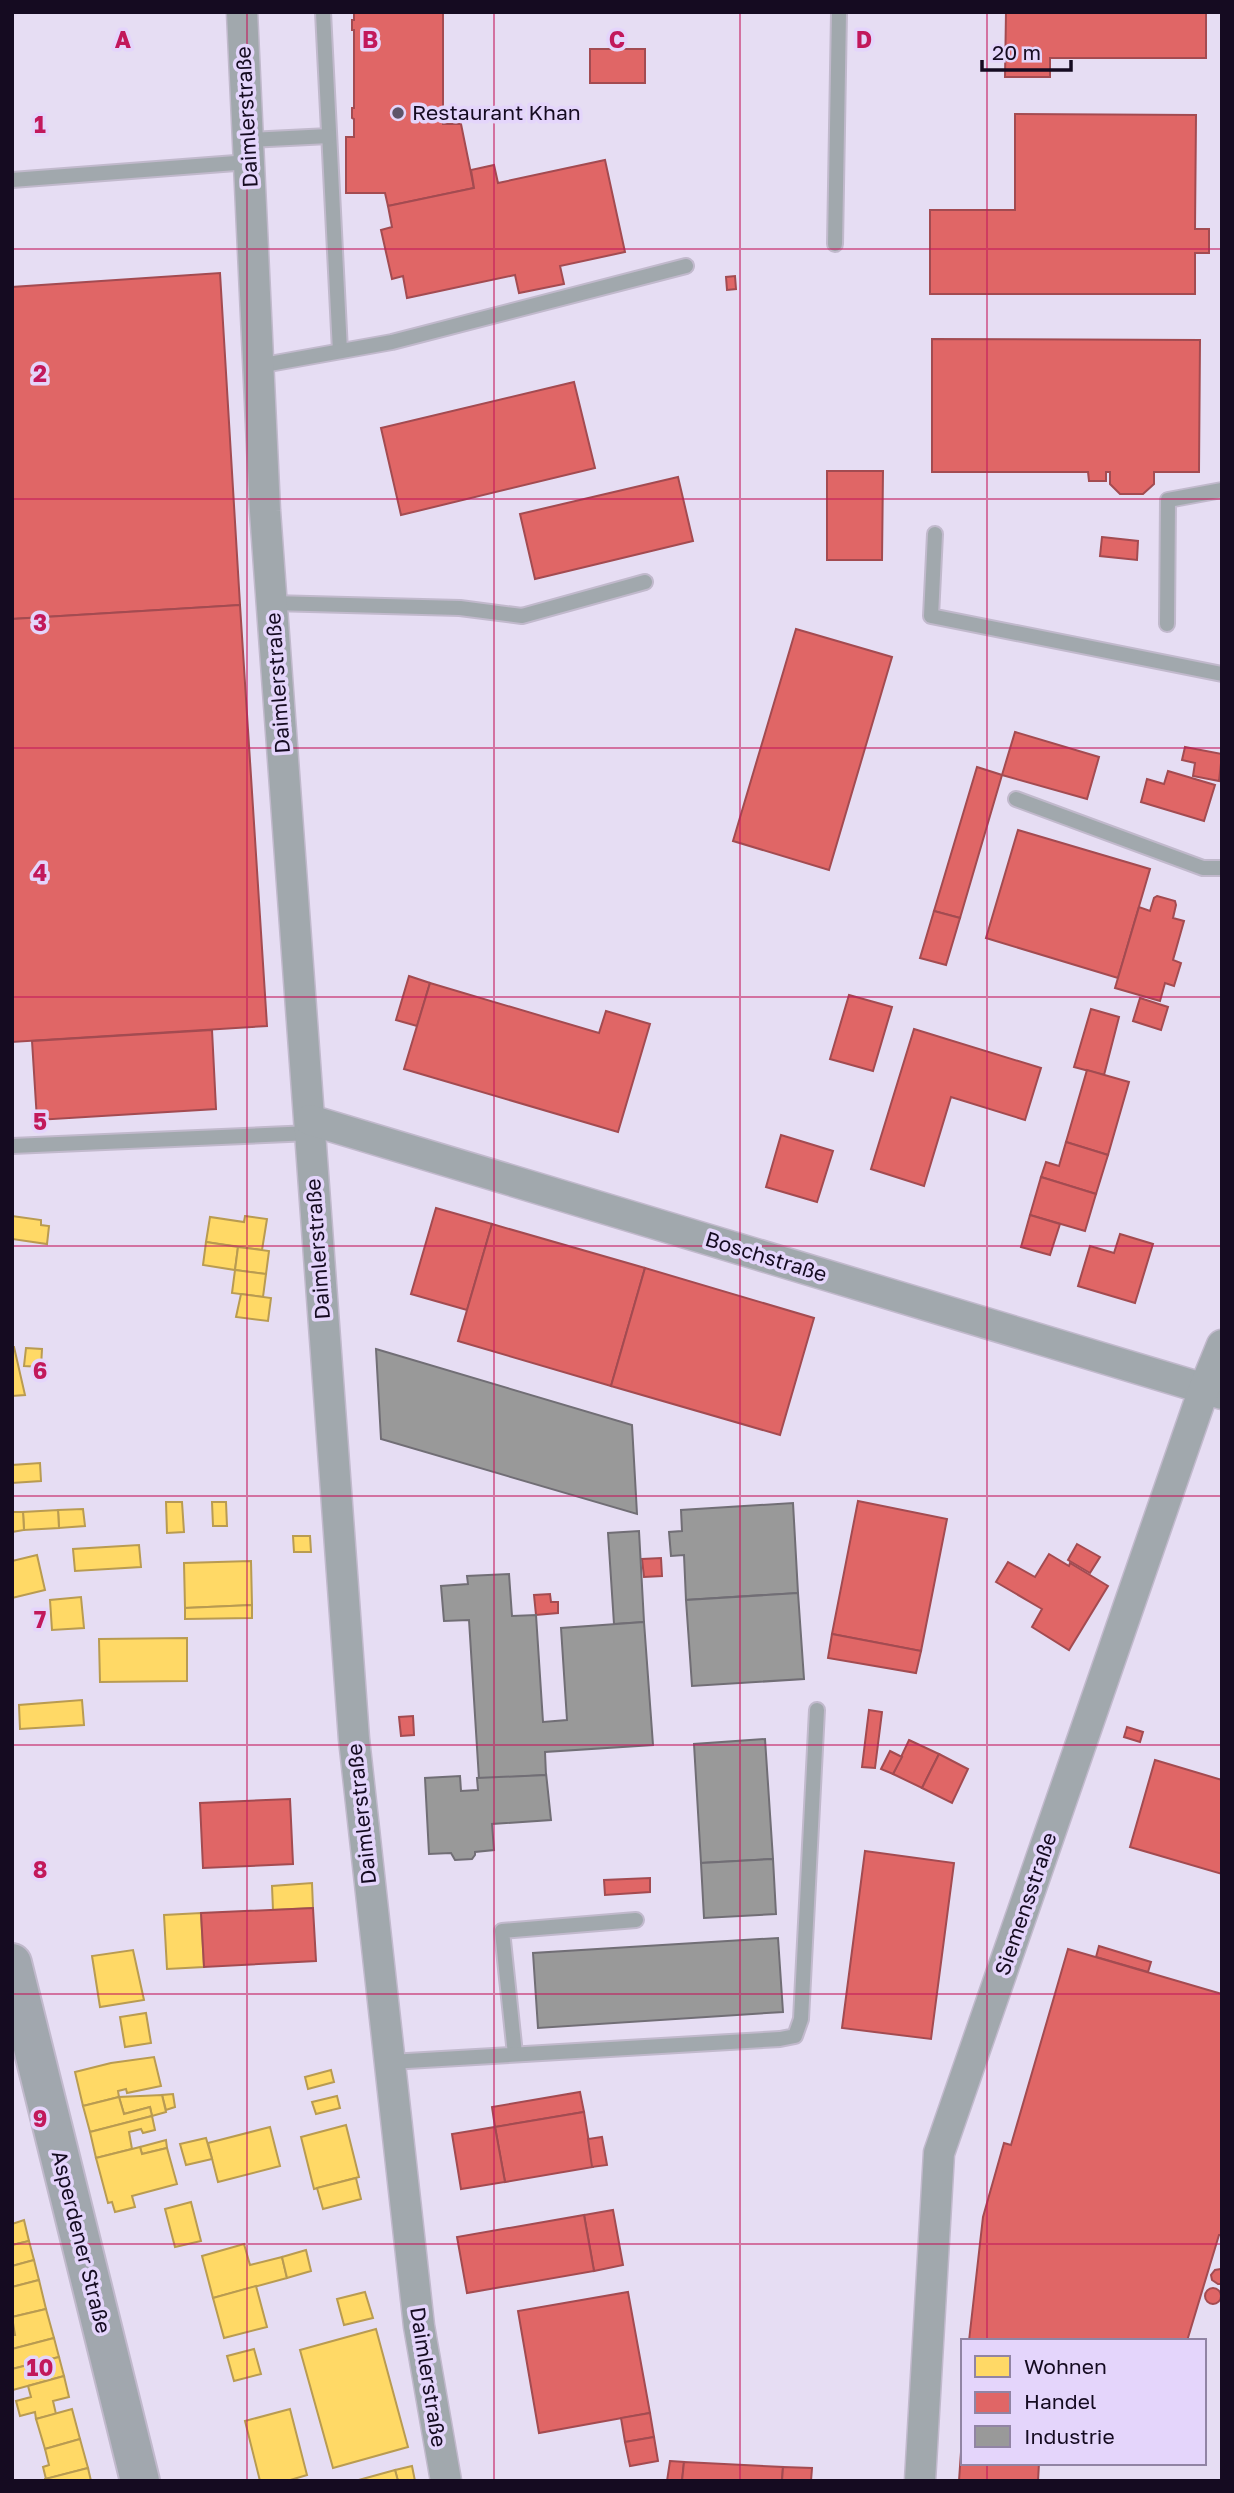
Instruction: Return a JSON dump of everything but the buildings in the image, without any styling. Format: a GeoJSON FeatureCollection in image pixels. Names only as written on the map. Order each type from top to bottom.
{"type":"FeatureCollection","features":[{"type":"Feature","properties":{"kind":"main road","name":"Asperdener Straße"},"geometry":{"type":"LineString","coordinates":[[12,1963],[140,2481]]}},
{"type":"Feature","properties":{"kind":"street","name":"Daimlerstraße"},"geometry":{"type":"LineString","coordinates":[[242,12],[265,511],[354,1739],[419,2326],[446,2481]]}},
{"type":"Feature","properties":{"kind":"street","name":"Boschstraße"},"geometry":{"type":"LineString","coordinates":[[310,1127],[1213,1391]]}},
{"type":"Feature","properties":{"kind":"street","name":"Siemensstraße"},"geometry":{"type":"LineString","coordinates":[[920,2481],[940,2153],[1213,1391],[1222,1345]]}},
{"type":"Feature","properties":{"kind":"lane"},"geometry":{"type":"LineString","coordinates":[[323,12],[340,351]]}},
{"type":"Feature","properties":{"kind":"lane"},"geometry":{"type":"LineString","coordinates":[[835,244],[839,12]]}},
{"type":"Feature","properties":{"kind":"lane"},"geometry":{"type":"LineString","coordinates":[[12,180],[248,151],[329,136]]}},
{"type":"Feature","properties":{"kind":"lane"},"geometry":{"type":"LineString","coordinates":[[258,366],[392,342],[686,266]]}},
{"type":"Feature","properties":{"kind":"lane"},"geometry":{"type":"LineString","coordinates":[[1167,624],[1168,500],[1222,490]]}},
{"type":"Feature","properties":{"kind":"lane"},"geometry":{"type":"LineString","coordinates":[[935,534],[931,616],[1222,674]]}},
{"type":"Feature","properties":{"kind":"lane"},"geometry":{"type":"LineString","coordinates":[[272,603],[460,608],[522,616],[645,583]]}},
{"type":"Feature","properties":{"kind":"lane"},"geometry":{"type":"LineString","coordinates":[[1016,799],[1203,868],[1222,868]]}},
{"type":"Feature","properties":{"kind":"lane"},"geometry":{"type":"LineString","coordinates":[[12,1146],[310,1127]]}},
{"type":"Feature","properties":{"kind":"lane"},"geometry":{"type":"LineString","coordinates":[[390,2062],[795,2036],[801,2020],[817,1710]]}},
{"type":"Feature","properties":{"kind":"lane"},"geometry":{"type":"LineString","coordinates":[[515,2054],[502,1931],[636,1920]]}},
{"type":"Feature","properties":{"kind":"place","name":"Restaurant Khan"},"geometry":{"type":"Point","coordinates":[398,113]}}]}
